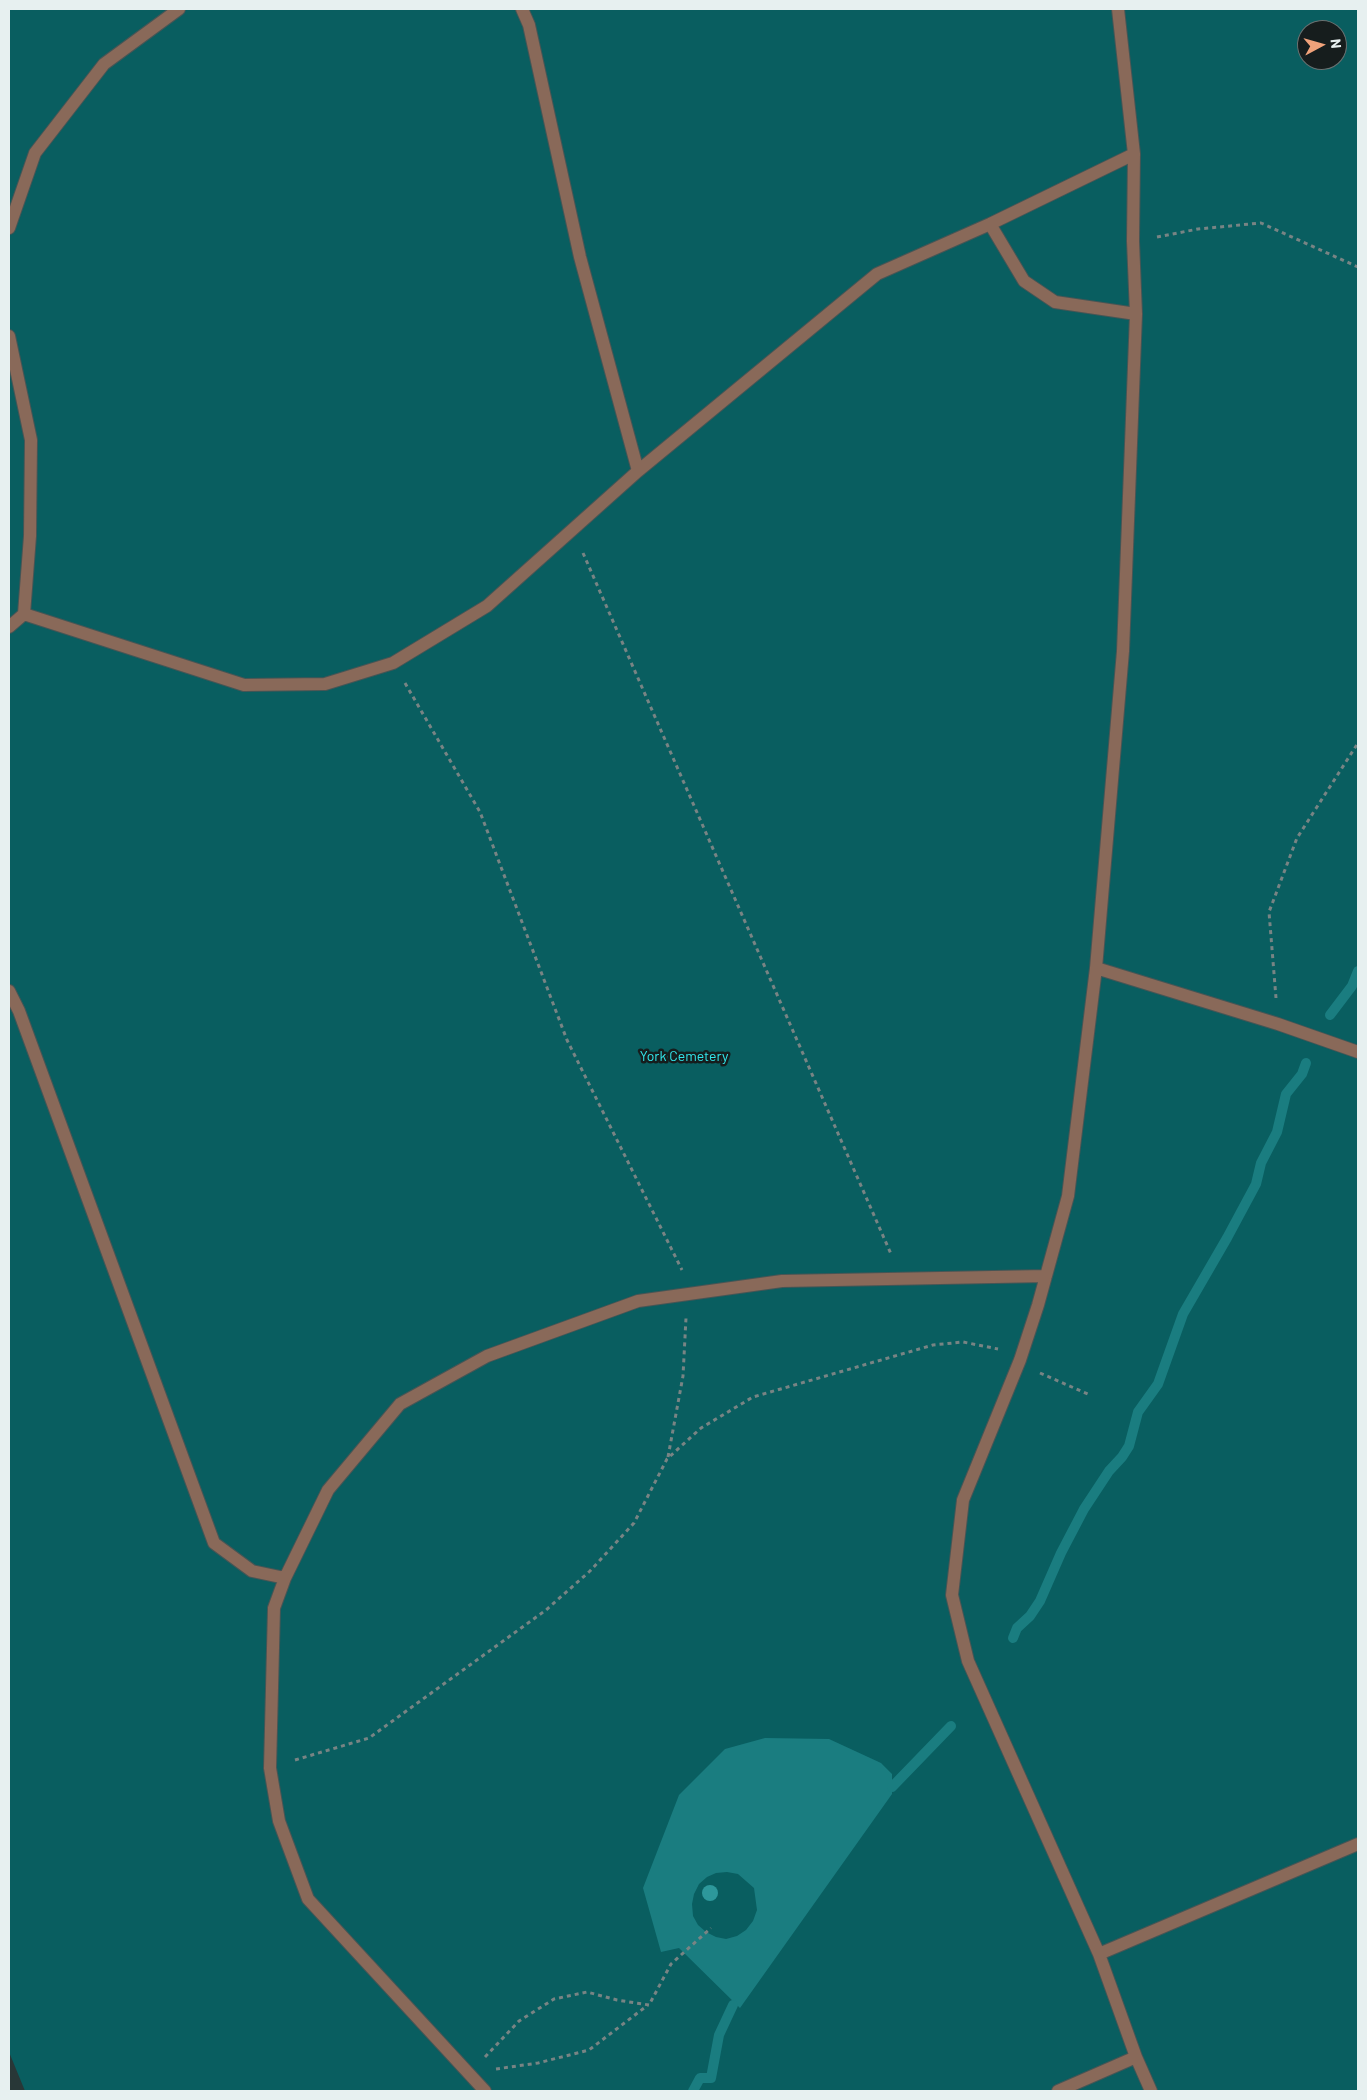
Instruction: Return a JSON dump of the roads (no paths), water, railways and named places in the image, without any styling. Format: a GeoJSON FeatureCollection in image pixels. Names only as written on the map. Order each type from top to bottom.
{"type":"FeatureCollection","features":[{"type":"Feature","properties":{"kind":"lane"},"geometry":{"type":"LineString","coordinates":[[9,228],[35,153],[104,64],[179,9]]}},
{"type":"Feature","properties":{"kind":"lane"},"geometry":{"type":"LineString","coordinates":[[522,9],[528,25],[580,257],[638,470]]}},
{"type":"Feature","properties":{"kind":"lane"},"geometry":{"type":"LineString","coordinates":[[1118,9],[1134,154],[1133,241],[1136,314],[1123,651],[1096,968],[1068,1196],[1038,1305],[1020,1360],[964,1500],[952,1595],[968,1661],[1099,1954],[1136,2057],[1151,2091]]}},
{"type":"Feature","properties":{"kind":"lane"},"geometry":{"type":"LineString","coordinates":[[24,614],[244,685],[325,684],[393,663],[487,606],[638,470],[877,274],[990,224],[1134,154]]}},
{"type":"Feature","properties":{"kind":"lane"},"geometry":{"type":"LineString","coordinates":[[990,224],[1024,281],[1055,302],[1136,314]]}},
{"type":"Feature","properties":{"kind":"lane"},"geometry":{"type":"LineString","coordinates":[[9,336],[30,440],[30,536],[24,614],[9,627]]}},
{"type":"Feature","properties":{"kind":"lane"},"geometry":{"type":"LineString","coordinates":[[1096,968],[1278,1024],[1358,1052]]}},
{"type":"Feature","properties":{"kind":"lane"},"geometry":{"type":"LineString","coordinates":[[9,991],[19,1011],[214,1543],[252,1571],[285,1578]]}},
{"type":"Feature","properties":{"kind":"lane"},"geometry":{"type":"LineString","coordinates":[[485,2091],[308,1899],[278,1821],[270,1768],[274,1608],[285,1578],[328,1490],[400,1404],[487,1356],[638,1301],[782,1280],[1046,1276]]}},
{"type":"Feature","properties":{"kind":"lane"},"geometry":{"type":"LineString","coordinates":[[1099,1954],[1358,1844]]}},
{"type":"Feature","properties":{"kind":"lane"},"geometry":{"type":"LineString","coordinates":[[1058,2091],[1136,2057]]}},
{"type":"Feature","properties":{"kind":"waterway"},"geometry":{"type":"LineString","coordinates":[[1330,1015],[1352,986],[1358,971]]}},
{"type":"Feature","properties":{"kind":"waterway"},"geometry":{"type":"LineString","coordinates":[[1013,1638],[1017,1628],[1030,1616],[1040,1601],[1061,1553],[1084,1509],[1109,1471],[1129,1446],[1138,1412],[1158,1384],[1183,1314],[1256,1184],[1261,1163],[1277,1132],[1286,1094],[1302,1074],[1306,1063]]}},
{"type":"Feature","properties":{"kind":"waterway"},"geometry":{"type":"LineString","coordinates":[[892,1787],[951,1726]]}},
{"type":"Feature","properties":{"kind":"waterway"},"geometry":{"type":"LineString","coordinates":[[693,2091],[700,2078],[711,2078],[719,2035],[733,2005]]}},
{"type":"Feature","properties":{"kind":"park label","name":"York Cemetery"},"geometry":{"type":"Point","coordinates":[684,1056]}}]}
